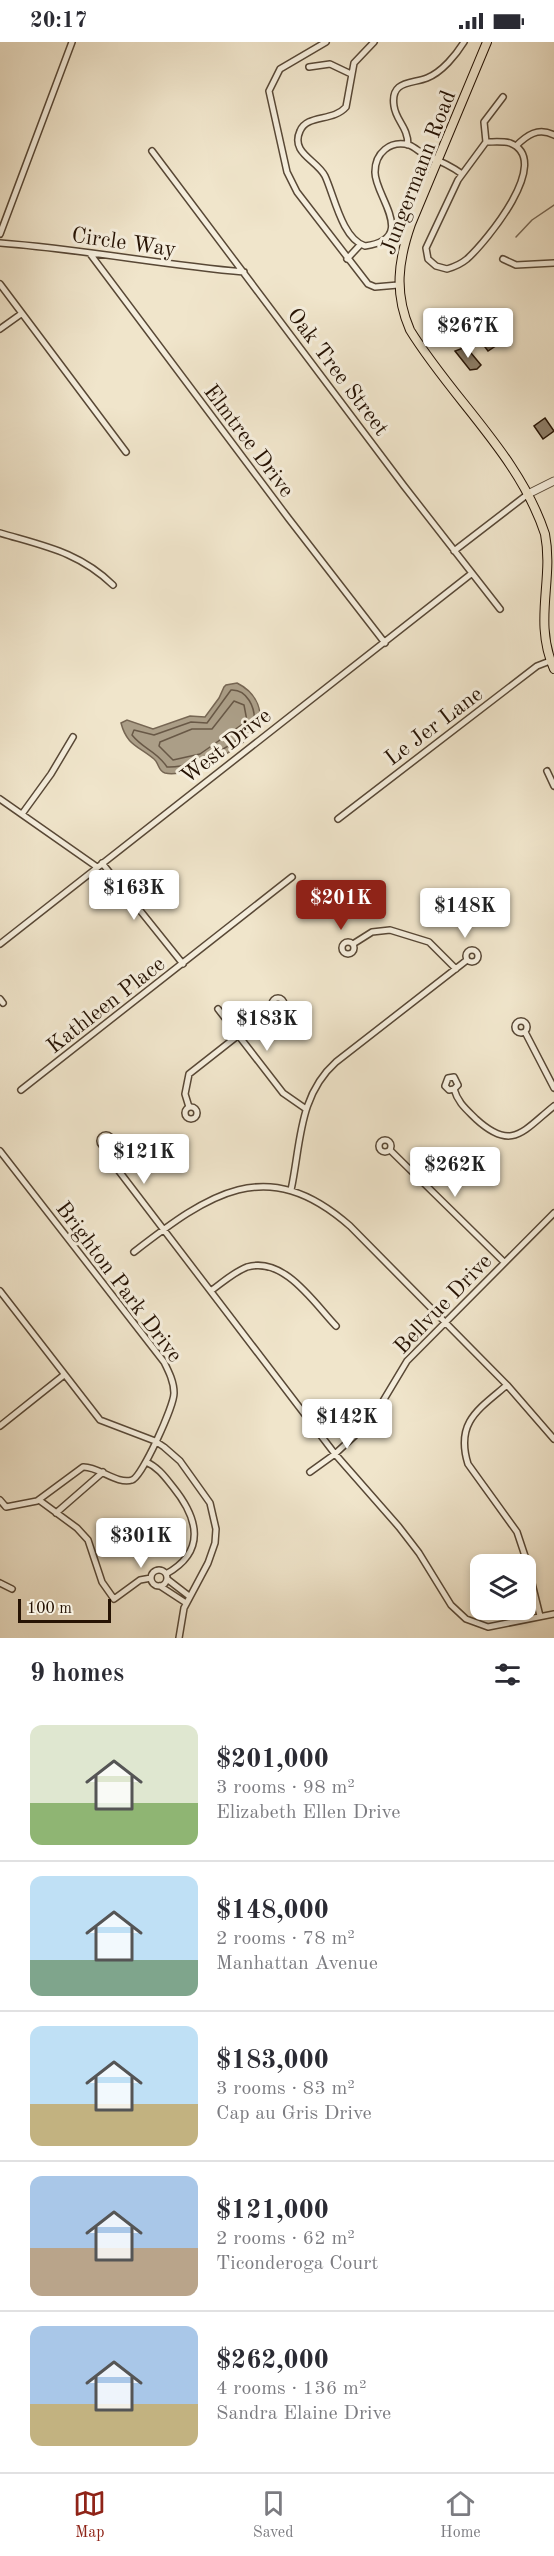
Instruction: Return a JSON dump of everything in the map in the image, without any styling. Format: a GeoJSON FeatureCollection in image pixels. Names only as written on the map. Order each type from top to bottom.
{"type":"FeatureCollection","features":[{"type":"Feature","properties":{"kind":"main road","name":"Jungermann Road"},"geometry":{"type":"LineString","coordinates":[[487,42],[403,248],[398,285],[404,316],[413,335],[512,467],[528,494],[546,537],[550,557],[550,576],[544,615],[545,635],[552,665]]}},
{"type":"Feature","properties":{"kind":"street"},"geometry":{"type":"LineString","coordinates":[[0,234],[72,42]]}},
{"type":"Feature","properties":{"kind":"street"},"geometry":{"type":"LineString","coordinates":[[326,42],[280,69],[269,91],[287,172],[307,207],[368,284],[375,287],[398,285]]}},
{"type":"Feature","properties":{"kind":"street"},"geometry":{"type":"LineString","coordinates":[[360,245],[349,232],[337,209],[325,176],[319,167],[304,155],[298,145],[298,138],[304,124],[330,118],[346,107],[354,63],[360,54],[374,42]]}},
{"type":"Feature","properties":{"kind":"street"},"geometry":{"type":"LineString","coordinates":[[408,145],[407,131],[393,106],[396,90],[404,82],[427,78],[440,70],[464,42]]}},
{"type":"Feature","properties":{"kind":"street"},"geometry":{"type":"LineString","coordinates":[[309,67],[330,64],[351,74]]}},
{"type":"Feature","properties":{"kind":"street"},"geometry":{"type":"LineString","coordinates":[[486,142],[507,142],[516,146],[527,167],[524,181],[515,198],[467,259],[447,269],[436,266],[428,259],[426,248],[462,174],[486,142],[484,122],[503,97]]}},
{"type":"Feature","properties":{"kind":"street"},"geometry":{"type":"LineString","coordinates":[[516,146],[525,136],[536,132],[547,131],[554,135]]}},
{"type":"Feature","properties":{"kind":"street"},"geometry":{"type":"LineString","coordinates":[[347,259],[360,245],[372,245],[379,242],[387,235],[391,227],[389,208],[374,174],[379,155],[385,148],[393,145],[408,145],[462,174]]}},
{"type":"Feature","properties":{"kind":"street","name":"Oak Tree Street"},"geometry":{"type":"LineString","coordinates":[[152,151],[471,574],[500,609]]}},
{"type":"Feature","properties":{"kind":"street","name":"Circle Way"},"geometry":{"type":"LineString","coordinates":[[0,243],[244,272]]}},
{"type":"Feature","properties":{"kind":"street","name":"Elmtree Drive"},"geometry":{"type":"LineString","coordinates":[[91,255],[385,643]]}},
{"type":"Feature","properties":{"kind":"street"},"geometry":{"type":"LineString","coordinates":[[503,259],[516,264],[554,262]]}},
{"type":"Feature","properties":{"kind":"street"},"geometry":{"type":"LineString","coordinates":[[0,284],[126,452]]}},
{"type":"Feature","properties":{"kind":"street"},"geometry":{"type":"LineString","coordinates":[[0,329],[21,314]]}},
{"type":"Feature","properties":{"kind":"street"},"geometry":{"type":"LineString","coordinates":[[454,551],[528,494],[554,481]]}},
{"type":"Feature","properties":{"kind":"street"},"geometry":{"type":"LineString","coordinates":[[0,533],[73,555],[98,571],[113,585]]}},
{"type":"Feature","properties":{"kind":"street","name":"West Drive"},"geometry":{"type":"LineString","coordinates":[[0,944],[471,574]]}},
{"type":"Feature","properties":{"kind":"street","name":"Le Jer Lane"},"geometry":{"type":"LineString","coordinates":[[338,819],[537,666],[552,665]]}},
{"type":"Feature","properties":{"kind":"street"},"geometry":{"type":"LineString","coordinates":[[22,814],[51,774],[73,737]]}},
{"type":"Feature","properties":{"kind":"street"},"geometry":{"type":"LineString","coordinates":[[547,771],[554,786]]}},
{"type":"Feature","properties":{"kind":"street"},"geometry":{"type":"LineString","coordinates":[[0,799],[99,865],[183,964]]}},
{"type":"Feature","properties":{"kind":"street","name":"Kathleen Place"},"geometry":{"type":"LineString","coordinates":[[21,1090],[292,877]]}},
{"type":"Feature","properties":{"kind":"street"},"geometry":{"type":"LineString","coordinates":[[353,944],[372,932],[390,930],[432,944],[456,969]]}},
{"type":"Feature","properties":{"kind":"street"},"geometry":{"type":"LineString","coordinates":[[291,1190],[298,1156],[299,1130],[306,1108],[319,1081],[328,1069],[467,960]]}},
{"type":"Feature","properties":{"kind":"street"},"geometry":{"type":"LineString","coordinates":[[189,1107],[185,1094],[189,1074],[273,1008]]}},
{"type":"Feature","properties":{"kind":"street"},"geometry":{"type":"LineString","coordinates":[[218,1009],[283,1093],[306,1108]]}},
{"type":"Feature","properties":{"kind":"street"},"geometry":{"type":"LineString","coordinates":[[525,1032],[554,1088]]}},
{"type":"Feature","properties":{"kind":"street"},"geometry":{"type":"LineString","coordinates":[[454,1089],[461,1105],[487,1130],[499,1136],[509,1137],[522,1132],[554,1106]]}},
{"type":"Feature","properties":{"kind":"street"},"geometry":{"type":"LineString","coordinates":[[107,1147],[112,1162],[335,1454],[399,1527],[459,1615],[488,1628],[554,1614]]}},
{"type":"Feature","properties":{"kind":"street"},"geometry":{"type":"LineString","coordinates":[[390,1150],[504,1262]]}},
{"type":"Feature","properties":{"kind":"street","name":"Brighton Park Drive"},"geometry":{"type":"LineString","coordinates":[[0,1151],[164,1362],[172,1380],[173,1405],[146,1462]]}},
{"type":"Feature","properties":{"kind":"street"},"geometry":{"type":"LineString","coordinates":[[134,1252],[194,1207],[224,1193],[259,1187],[291,1190],[318,1202],[342,1219],[446,1322],[507,1384],[554,1439]]}},
{"type":"Feature","properties":{"kind":"street","name":"Bellvue Drive"},"geometry":{"type":"LineString","coordinates":[[310,1472],[335,1454],[374,1416],[406,1361],[554,1213]]}},
{"type":"Feature","properties":{"kind":"street"},"geometry":{"type":"LineString","coordinates":[[212,1290],[240,1270],[255,1266],[270,1267],[289,1276],[336,1326]]}},
{"type":"Feature","properties":{"kind":"street"},"geometry":{"type":"LineString","coordinates":[[0,1291],[100,1420],[155,1441],[174,1455],[210,1503],[215,1519],[216,1536],[212,1552],[186,1603],[179,1638]]}},
{"type":"Feature","properties":{"kind":"street"},"geometry":{"type":"LineString","coordinates":[[1,1424],[64,1375]]}},
{"type":"Feature","properties":{"kind":"street"},"geometry":{"type":"LineString","coordinates":[[507,1384],[473,1415],[466,1427],[464,1448],[468,1464],[507,1517],[521,1542],[540,1616]]}},
{"type":"Feature","properties":{"kind":"street"},"geometry":{"type":"LineString","coordinates":[[0,1500],[6,1507],[39,1500],[83,1467],[131,1481],[139,1475],[146,1462],[156,1467],[188,1507],[194,1524],[194,1540],[189,1555],[160,1586]]}},
{"type":"Feature","properties":{"kind":"street"},"geometry":{"type":"LineString","coordinates":[[56,1513],[103,1472]]}},
{"type":"Feature","properties":{"kind":"street"},"geometry":{"type":"LineString","coordinates":[[39,1500],[77,1528],[88,1540],[102,1582],[114,1599],[140,1580],[151,1578],[156,1570],[162,1570],[189,1596]]}},
{"type":"Feature","properties":{"kind":"street"},"geometry":{"type":"LineString","coordinates":[[151,1578],[154,1585],[160,1586],[186,1603]]}},
{"type":"Feature","properties":{"kind":"street"},"geometry":{"type":"LineString","coordinates":[[0,1583],[12,1589]]}},
{"type":"Feature","properties":{"kind":"water"},"geometry":{"type":"Polygon","coordinates":[[[237,683],[248,690],[255,699],[260,711],[260,724],[232,750],[203,766],[189,771],[165,773],[161,771],[154,759],[130,741],[124,731],[121,723],[127,720],[153,729],[190,716],[205,717],[224,687],[237,683]]]}},
{"type":"Feature","properties":{"kind":"building"},"geometry":{"type":"Polygon","coordinates":[[[482,330],[493,330],[496,334],[497,345],[488,351],[476,335],[482,330]]]}},
{"type":"Feature","properties":{"kind":"building"},"geometry":{"type":"Polygon","coordinates":[[[466,347],[481,365],[477,369],[470,370],[455,351],[466,347]]]}},
{"type":"Feature","properties":{"kind":"building"},"geometry":{"type":"Polygon","coordinates":[[[545,418],[554,431],[543,439],[534,426],[545,418]]]}},
{"type":"Feature","properties":{"kind":"waterway"},"geometry":{"type":"LineString","coordinates":[[516,237],[532,220],[554,205]]}}]}
